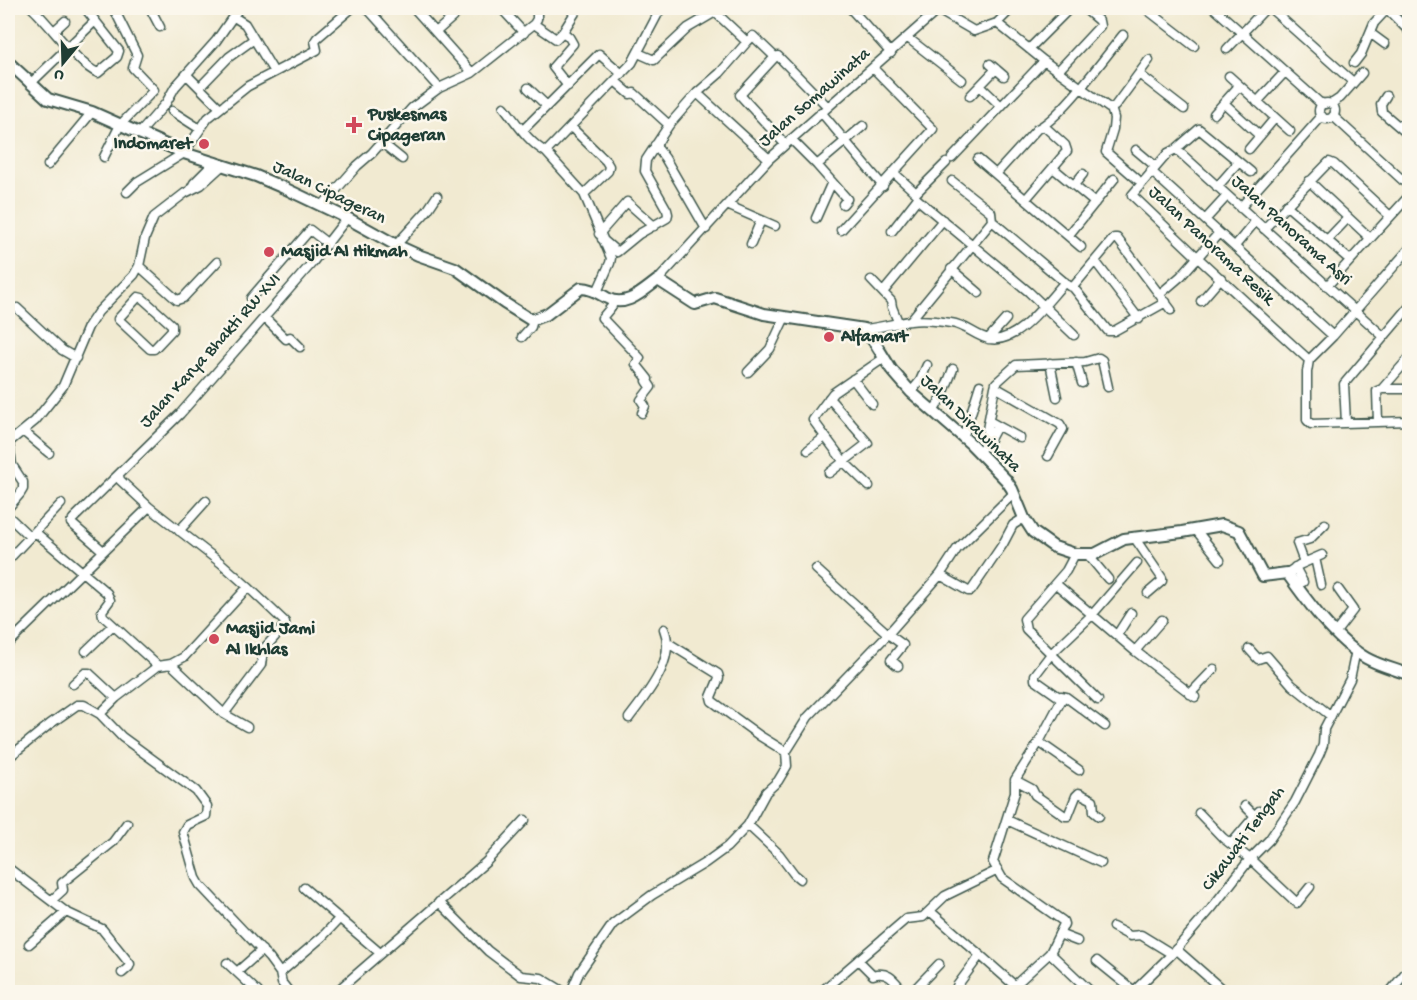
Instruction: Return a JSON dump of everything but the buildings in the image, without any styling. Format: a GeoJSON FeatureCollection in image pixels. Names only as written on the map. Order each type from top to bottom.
{"type":"FeatureCollection","features":[{"type":"Feature","properties":{"kind":"street"},"geometry":{"type":"LineString","coordinates":[[37,9],[68,47],[98,73],[117,57],[117,47],[84,8]]}},
{"type":"Feature","properties":{"kind":"street"},"geometry":{"type":"LineString","coordinates":[[104,157],[120,125],[154,90],[133,68],[137,55],[115,11],[116,8]]}},
{"type":"Feature","properties":{"kind":"street"},"geometry":{"type":"LineString","coordinates":[[150,8],[160,27]]}},
{"type":"Feature","properties":{"kind":"street"},"geometry":{"type":"LineString","coordinates":[[139,134],[166,102],[175,87],[238,19],[239,8]]}},
{"type":"Feature","properties":{"kind":"street"},"geometry":{"type":"LineString","coordinates":[[127,192],[137,182],[184,153],[208,118],[248,86],[317,50],[315,41],[317,38],[352,8]]}},
{"type":"Feature","properties":{"kind":"street"},"geometry":{"type":"LineString","coordinates":[[367,8],[440,88]]}},
{"type":"Feature","properties":{"kind":"street"},"geometry":{"type":"LineString","coordinates":[[414,8],[472,73]]}},
{"type":"Feature","properties":{"kind":"street"},"geometry":{"type":"LineString","coordinates":[[436,32],[463,8]]}},
{"type":"Feature","properties":{"kind":"street"},"geometry":{"type":"LineString","coordinates":[[501,8],[524,33]]}},
{"type":"Feature","properties":{"kind":"street"},"geometry":{"type":"LineString","coordinates":[[322,207],[412,108],[440,88],[472,73],[524,33],[537,19],[537,8]]}},
{"type":"Feature","properties":{"kind":"street"},"geometry":{"type":"LineString","coordinates":[[534,24],[555,39],[559,38],[578,8]]}},
{"type":"Feature","properties":{"kind":"street"},"geometry":{"type":"LineString","coordinates":[[546,152],[622,74],[638,52],[661,8]]}},
{"type":"Feature","properties":{"kind":"street"},"geometry":{"type":"LineString","coordinates":[[850,8],[891,53]]}},
{"type":"Feature","properties":{"kind":"street"},"geometry":{"type":"LineString","coordinates":[[1012,8],[997,23],[1044,61],[1111,108],[1114,118],[1113,129],[1106,152],[1137,179]]}},
{"type":"Feature","properties":{"kind":"street"},"geometry":{"type":"LineString","coordinates":[[1029,49],[1070,8]]}},
{"type":"Feature","properties":{"kind":"street"},"geometry":{"type":"LineString","coordinates":[[1058,70],[1100,26],[1099,21],[1084,8]]}},
{"type":"Feature","properties":{"kind":"street"},"geometry":{"type":"LineString","coordinates":[[1145,8],[1194,46]]}},
{"type":"Feature","properties":{"kind":"street"},"geometry":{"type":"LineString","coordinates":[[1214,8],[1410,187]]}},
{"type":"Feature","properties":{"kind":"street"},"geometry":{"type":"LineString","coordinates":[[1227,49],[1268,8],[1353,82]]}},
{"type":"Feature","properties":{"kind":"street"},"geometry":{"type":"LineString","coordinates":[[1353,63],[1361,54],[1376,20],[1387,8],[1410,32]]}},
{"type":"Feature","properties":{"kind":"street","name":"Jalan Somawinata"},"geometry":{"type":"LineString","coordinates":[[658,280],[769,159],[939,9],[974,31],[997,23]]}},
{"type":"Feature","properties":{"kind":"street"},"geometry":{"type":"LineString","coordinates":[[638,52],[654,60],[688,28],[719,10],[747,42]]}},
{"type":"Feature","properties":{"kind":"street"},"geometry":{"type":"LineString","coordinates":[[238,19],[254,39],[273,72]]}},
{"type":"Feature","properties":{"kind":"street"},"geometry":{"type":"LineString","coordinates":[[54,31],[64,21]]}},
{"type":"Feature","properties":{"kind":"street"},"geometry":{"type":"LineString","coordinates":[[30,84],[95,21]]}},
{"type":"Feature","properties":{"kind":"street"},"geometry":{"type":"LineString","coordinates":[[563,32],[573,44],[553,67],[568,86]]}},
{"type":"Feature","properties":{"kind":"street"},"geometry":{"type":"LineString","coordinates":[[1370,33],[1385,44]]}},
{"type":"Feature","properties":{"kind":"street"},"geometry":{"type":"LineString","coordinates":[[600,236],[617,252],[639,234],[664,221],[668,214],[645,171],[646,160],[669,125],[753,36],[775,57],[778,56],[788,65],[824,110],[844,142],[883,186]]}},
{"type":"Feature","properties":{"kind":"street"},"geometry":{"type":"LineString","coordinates":[[996,174],[1081,86],[1123,36]]}},
{"type":"Feature","properties":{"kind":"street"},"geometry":{"type":"LineString","coordinates":[[908,38],[962,80]]}},
{"type":"Feature","properties":{"kind":"street"},"geometry":{"type":"LineString","coordinates":[[200,87],[229,57],[254,39]]}},
{"type":"Feature","properties":{"kind":"street"},"geometry":{"type":"LineString","coordinates":[[523,130],[598,54],[622,74]]}},
{"type":"Feature","properties":{"kind":"street"},"geometry":{"type":"LineString","coordinates":[[775,57],[740,95],[817,165],[847,199],[843,204]]}},
{"type":"Feature","properties":{"kind":"street"},"geometry":{"type":"LineString","coordinates":[[1111,108],[1115,106],[1149,60]]}},
{"type":"Feature","properties":{"kind":"street"},"geometry":{"type":"LineString","coordinates":[[894,173],[916,193],[1044,61]]}},
{"type":"Feature","properties":{"kind":"street","name":"Jalan Cipageran"},"geometry":{"type":"LineString","coordinates":[[8,62],[48,99],[92,112],[184,153],[284,188],[347,218],[396,245],[455,268],[504,303],[533,320]]}},
{"type":"Feature","properties":{"kind":"street"},"geometry":{"type":"LineString","coordinates":[[970,96],[980,86],[993,66],[1004,76]]}},
{"type":"Feature","properties":{"kind":"street"},"geometry":{"type":"LineString","coordinates":[[841,230],[933,129],[873,68]]}},
{"type":"Feature","properties":{"kind":"street"},"geometry":{"type":"LineString","coordinates":[[1257,102],[1285,72]]}},
{"type":"Feature","properties":{"kind":"street"},"geometry":{"type":"LineString","coordinates":[[1240,208],[1362,73]]}},
{"type":"Feature","properties":{"kind":"street"},"geometry":{"type":"LineString","coordinates":[[1139,75],[1184,109]]}},
{"type":"Feature","properties":{"kind":"street"},"geometry":{"type":"LineString","coordinates":[[1229,76],[1290,131]]}},
{"type":"Feature","properties":{"kind":"street"},"geometry":{"type":"LineString","coordinates":[[189,77],[220,108]]}},
{"type":"Feature","properties":{"kind":"street"},"geometry":{"type":"LineString","coordinates":[[615,81],[630,94],[634,93],[669,125]]}},
{"type":"Feature","properties":{"kind":"street"},"geometry":{"type":"LineString","coordinates":[[980,86],[1001,106]]}},
{"type":"Feature","properties":{"kind":"street"},"geometry":{"type":"LineString","coordinates":[[1214,114],[1239,86]]}},
{"type":"Feature","properties":{"kind":"street"},"geometry":{"type":"LineString","coordinates":[[528,88],[547,106]]}},
{"type":"Feature","properties":{"kind":"street"},"geometry":{"type":"LineString","coordinates":[[697,93],[769,159]]}},
{"type":"Feature","properties":{"kind":"street"},"geometry":{"type":"LineString","coordinates":[[1386,96],[1381,104],[1382,112],[1410,136]]}},
{"type":"Feature","properties":{"kind":"street"},"geometry":{"type":"LineString","coordinates":[[1224,103],[1260,136]]}},
{"type":"Feature","properties":{"kind":"street"},"geometry":{"type":"LineString","coordinates":[[504,107],[584,194],[610,258],[597,292]]}},
{"type":"Feature","properties":{"kind":"street"},"geometry":{"type":"LineString","coordinates":[[172,111],[200,129]]}},
{"type":"Feature","properties":{"kind":"street"},"geometry":{"type":"LineString","coordinates":[[48,165],[92,112]]}},
{"type":"Feature","properties":{"kind":"street"},"geometry":{"type":"LineString","coordinates":[[1249,149],[1275,118]]}},
{"type":"Feature","properties":{"kind":"street"},"geometry":{"type":"LineString","coordinates":[[817,165],[863,126]]}},
{"type":"Feature","properties":{"kind":"street"},"geometry":{"type":"LineString","coordinates":[[1026,199],[1066,151],[1066,148],[1044,126]]}},
{"type":"Feature","properties":{"kind":"street"},"geometry":{"type":"LineString","coordinates":[[571,128],[609,166],[608,171],[584,194]]}},
{"type":"Feature","properties":{"kind":"street","name":"Jalan Panorama Resik"},"geometry":{"type":"LineString","coordinates":[[1239,162],[1203,131],[1197,130],[1176,150],[1168,153],[1133,192],[1133,198],[1309,360]]}},
{"type":"Feature","properties":{"kind":"street"},"geometry":{"type":"LineString","coordinates":[[381,142],[402,159]]}},
{"type":"Feature","properties":{"kind":"street"},"geometry":{"type":"LineString","coordinates":[[655,145],[706,228]]}},
{"type":"Feature","properties":{"kind":"street"},"geometry":{"type":"LineString","coordinates":[[1137,150],[1205,220],[1333,336]]}},
{"type":"Feature","properties":{"kind":"street","name":"Jalan Panorama Asri"},"geometry":{"type":"LineString","coordinates":[[1176,150],[1383,336]]}},
{"type":"Feature","properties":{"kind":"street"},"geometry":{"type":"LineString","coordinates":[[978,159],[1081,247]]}},
{"type":"Feature","properties":{"kind":"street"},"geometry":{"type":"LineString","coordinates":[[1217,187],[1239,162],[1251,172]]}},
{"type":"Feature","properties":{"kind":"street"},"geometry":{"type":"LineString","coordinates":[[1264,229],[1330,162],[1390,216]]}},
{"type":"Feature","properties":{"kind":"street"},"geometry":{"type":"LineString","coordinates":[[8,508],[23,489],[23,482],[12,465],[8,443],[24,432],[54,400],[63,386],[88,327],[98,312],[130,282],[139,266],[145,238],[154,217],[219,164]]}},
{"type":"Feature","properties":{"kind":"street"},"geometry":{"type":"LineString","coordinates":[[1053,168],[1095,203]]}},
{"type":"Feature","properties":{"kind":"street"},"geometry":{"type":"LineString","coordinates":[[1074,185],[1083,174]]}},
{"type":"Feature","properties":{"kind":"street"},"geometry":{"type":"LineString","coordinates":[[1068,236],[1113,179]]}},
{"type":"Feature","properties":{"kind":"street"},"geometry":{"type":"LineString","coordinates":[[952,181],[991,212],[992,220],[1073,287],[1108,332],[1169,306],[1117,238],[1113,238],[1073,287]]}},
{"type":"Feature","properties":{"kind":"street"},"geometry":{"type":"LineString","coordinates":[[1309,181],[1370,238]]}},
{"type":"Feature","properties":{"kind":"street"},"geometry":{"type":"LineString","coordinates":[[816,218],[832,182]]}},
{"type":"Feature","properties":{"kind":"street"},"geometry":{"type":"LineString","coordinates":[[1327,286],[1410,195]]}},
{"type":"Feature","properties":{"kind":"street"},"geometry":{"type":"LineString","coordinates":[[396,245],[427,211],[437,196]]}},
{"type":"Feature","properties":{"kind":"street"},"geometry":{"type":"LineString","coordinates":[[1205,220],[1227,196]]}},
{"type":"Feature","properties":{"kind":"street"},"geometry":{"type":"LineString","coordinates":[[892,231],[917,199],[1044,305],[1074,335]]}},
{"type":"Feature","properties":{"kind":"street"},"geometry":{"type":"LineString","coordinates":[[600,236],[627,202],[654,226]]}},
{"type":"Feature","properties":{"kind":"street"},"geometry":{"type":"LineString","coordinates":[[727,205],[776,226]]}},
{"type":"Feature","properties":{"kind":"street"},"geometry":{"type":"LineString","coordinates":[[1286,205],[1350,260]]}},
{"type":"Feature","properties":{"kind":"street","name":"Jalan Karya Bhakti RW XVI"},"geometry":{"type":"LineString","coordinates":[[102,550],[72,521],[101,489],[119,476],[138,454],[180,414],[328,244],[347,218]]}},
{"type":"Feature","properties":{"kind":"street"},"geometry":{"type":"LineString","coordinates":[[1327,240],[1348,218]]}},
{"type":"Feature","properties":{"kind":"street"},"geometry":{"type":"LineString","coordinates":[[751,244],[761,220]]}},
{"type":"Feature","properties":{"kind":"street"},"geometry":{"type":"LineString","coordinates":[[884,291],[943,220]]}},
{"type":"Feature","properties":{"kind":"street"},"geometry":{"type":"LineString","coordinates":[[910,321],[992,220]]}},
{"type":"Feature","properties":{"kind":"street"},"geometry":{"type":"LineString","coordinates":[[1235,246],[1255,222]]}},
{"type":"Feature","properties":{"kind":"street"},"geometry":{"type":"LineString","coordinates":[[251,298],[310,230],[328,244]]}},
{"type":"Feature","properties":{"kind":"street"},"geometry":{"type":"LineString","coordinates":[[1160,294],[1198,258],[1219,233]]}},
{"type":"Feature","properties":{"kind":"street"},"geometry":{"type":"LineString","coordinates":[[1410,248],[1309,360],[1307,372],[1308,422],[1410,421]]}},
{"type":"Feature","properties":{"kind":"street"},"geometry":{"type":"LineString","coordinates":[[1095,261],[1139,319]]}},
{"type":"Feature","properties":{"kind":"street"},"geometry":{"type":"LineString","coordinates":[[139,266],[172,298],[177,300],[183,298],[217,262]]}},
{"type":"Feature","properties":{"kind":"street"},"geometry":{"type":"LineString","coordinates":[[951,269],[979,293]]}},
{"type":"Feature","properties":{"kind":"street"},"geometry":{"type":"LineString","coordinates":[[1201,301],[1221,278]]}},
{"type":"Feature","properties":{"kind":"street"},"geometry":{"type":"LineString","coordinates":[[522,338],[531,327],[533,320],[547,314],[581,288],[591,289],[618,302],[627,300],[658,280],[695,304],[715,298],[749,310],[803,318],[870,336],[910,321],[963,325],[988,339],[1009,337],[1021,329],[1065,282]]}},
{"type":"Feature","properties":{"kind":"street"},"geometry":{"type":"LineString","coordinates":[[871,280],[884,291],[891,301],[899,324]]}},
{"type":"Feature","properties":{"kind":"street"},"geometry":{"type":"LineString","coordinates":[[120,292],[130,304]]}},
{"type":"Feature","properties":{"kind":"street"},"geometry":{"type":"LineString","coordinates":[[138,297],[142,298],[172,325],[172,330],[154,349],[150,349],[118,320],[130,304],[138,297]]}},
{"type":"Feature","properties":{"kind":"street"},"geometry":{"type":"LineString","coordinates":[[612,301],[612,306],[602,318],[640,358],[636,363],[651,387],[641,400],[645,406],[642,413]]}},
{"type":"Feature","properties":{"kind":"street"},"geometry":{"type":"LineString","coordinates":[[1346,423],[1344,384],[1410,306]]}},
{"type":"Feature","properties":{"kind":"street"},"geometry":{"type":"LineString","coordinates":[[17,308],[62,350],[76,358]]}},
{"type":"Feature","properties":{"kind":"street"},"geometry":{"type":"LineString","coordinates":[[264,317],[286,339],[290,338],[300,347]]}},
{"type":"Feature","properties":{"kind":"street"},"geometry":{"type":"LineString","coordinates":[[748,372],[770,349],[785,317]]}},
{"type":"Feature","properties":{"kind":"street"},"geometry":{"type":"LineString","coordinates":[[988,339],[1006,319]]}},
{"type":"Feature","properties":{"kind":"street","name":"Jalan Dirawinata"},"geometry":{"type":"LineString","coordinates":[[870,336],[911,392],[963,438],[982,449],[1006,480],[1024,518],[1039,538],[1065,552],[1089,555],[1124,539],[1218,525],[1239,531],[1263,576],[1291,570]]}},
{"type":"Feature","properties":{"kind":"street"},"geometry":{"type":"LineString","coordinates":[[1378,422],[1376,394],[1410,357]]}},
{"type":"Feature","properties":{"kind":"street"},"geometry":{"type":"LineString","coordinates":[[869,486],[844,462],[813,420],[833,393],[884,358]]}},
{"type":"Feature","properties":{"kind":"street"},"geometry":{"type":"LineString","coordinates":[[982,449],[993,423],[996,383],[1016,365],[1076,362],[1101,358],[1108,387]]}},
{"type":"Feature","properties":{"kind":"street"},"geometry":{"type":"LineString","coordinates":[[1076,362],[1082,383]]}},
{"type":"Feature","properties":{"kind":"street"},"geometry":{"type":"LineString","coordinates":[[1050,363],[1057,397]]}},
{"type":"Feature","properties":{"kind":"street"},"geometry":{"type":"LineString","coordinates":[[911,392],[920,381],[927,365]]}},
{"type":"Feature","properties":{"kind":"street"},"geometry":{"type":"LineString","coordinates":[[933,412],[942,397],[953,369]]}},
{"type":"Feature","properties":{"kind":"street"},"geometry":{"type":"LineString","coordinates":[[853,379],[872,404]]}},
{"type":"Feature","properties":{"kind":"street"},"geometry":{"type":"LineString","coordinates":[[963,438],[980,385]]}},
{"type":"Feature","properties":{"kind":"street"},"geometry":{"type":"LineString","coordinates":[[995,387],[1060,424],[1063,429],[1048,456]]}},
{"type":"Feature","properties":{"kind":"street"},"geometry":{"type":"LineString","coordinates":[[1382,389],[1410,388]]}},
{"type":"Feature","properties":{"kind":"street"},"geometry":{"type":"LineString","coordinates":[[829,398],[868,443],[829,474]]}},
{"type":"Feature","properties":{"kind":"street"},"geometry":{"type":"LineString","coordinates":[[993,423],[1020,438]]}},
{"type":"Feature","properties":{"kind":"street"},"geometry":{"type":"LineString","coordinates":[[24,432],[49,453]]}},
{"type":"Feature","properties":{"kind":"street"},"geometry":{"type":"LineString","coordinates":[[808,450],[825,437]]}},
{"type":"Feature","properties":{"kind":"street"},"geometry":{"type":"LineString","coordinates":[[119,476],[120,480],[149,507],[248,587],[285,622],[285,625],[263,650],[261,665],[224,714]]}},
{"type":"Feature","properties":{"kind":"street"},"geometry":{"type":"LineString","coordinates":[[571,993],[579,973],[613,924],[652,895],[727,848],[748,825],[766,792],[787,766],[786,752],[808,717],[888,634],[940,575],[957,549],[1014,493]]}},
{"type":"Feature","properties":{"kind":"street"},"geometry":{"type":"LineString","coordinates":[[179,531],[206,501]]}},
{"type":"Feature","properties":{"kind":"street"},"geometry":{"type":"LineString","coordinates":[[8,560],[61,504]]}},
{"type":"Feature","properties":{"kind":"street"},"geometry":{"type":"LineString","coordinates":[[8,644],[102,550],[149,507]]}},
{"type":"Feature","properties":{"kind":"street"},"geometry":{"type":"LineString","coordinates":[[8,516],[108,595],[109,602],[102,614],[158,666]]}},
{"type":"Feature","properties":{"kind":"street"},"geometry":{"type":"LineString","coordinates":[[940,575],[971,591],[1013,525],[1024,518]]}},
{"type":"Feature","properties":{"kind":"street"},"geometry":{"type":"LineString","coordinates":[[1304,562],[1297,543],[1310,539],[1325,524]]}},
{"type":"Feature","properties":{"kind":"street"},"geometry":{"type":"LineString","coordinates":[[1196,530],[1220,560]]}},
{"type":"Feature","properties":{"kind":"street"},"geometry":{"type":"LineString","coordinates":[[1134,537],[1162,578],[1162,581],[1148,593]]}},
{"type":"Feature","properties":{"kind":"street"},"geometry":{"type":"LineString","coordinates":[[1075,554],[1056,584],[1024,619],[1026,629],[1098,700]]}},
{"type":"Feature","properties":{"kind":"street"},"geometry":{"type":"LineString","coordinates":[[1089,555],[1108,579]]}},
{"type":"Feature","properties":{"kind":"street"},"geometry":{"type":"LineString","coordinates":[[1291,570],[1319,556],[1321,585]]}},
{"type":"Feature","properties":{"kind":"street"},"geometry":{"type":"LineString","coordinates":[[1105,726],[1066,697],[1035,680],[1035,675],[1051,654],[1092,615],[1137,563]]}},
{"type":"Feature","properties":{"kind":"street"},"geometry":{"type":"LineString","coordinates":[[816,569],[903,645],[891,660],[898,666]]}},
{"type":"Feature","properties":{"kind":"street"},"geometry":{"type":"LineString","coordinates":[[1291,570],[1303,582]]}},
{"type":"Feature","properties":{"kind":"street"},"geometry":{"type":"LineString","coordinates":[[1291,570],[1311,608],[1356,650],[1374,662],[1410,675]]}},
{"type":"Feature","properties":{"kind":"street"},"geometry":{"type":"LineString","coordinates":[[1056,584],[1135,651],[1193,695],[1214,669]]}},
{"type":"Feature","properties":{"kind":"street"},"geometry":{"type":"LineString","coordinates":[[100,714],[116,698],[158,666],[171,664],[184,657],[248,587]]}},
{"type":"Feature","properties":{"kind":"street"},"geometry":{"type":"LineString","coordinates":[[1336,632],[1353,610],[1338,589]]}},
{"type":"Feature","properties":{"kind":"street"},"geometry":{"type":"LineString","coordinates":[[1117,635],[1131,613]]}},
{"type":"Feature","properties":{"kind":"street"},"geometry":{"type":"LineString","coordinates":[[1135,651],[1162,620]]}},
{"type":"Feature","properties":{"kind":"street"},"geometry":{"type":"LineString","coordinates":[[86,651],[113,625]]}},
{"type":"Feature","properties":{"kind":"street"},"geometry":{"type":"LineString","coordinates":[[629,718],[660,671],[668,643],[664,629]]}},
{"type":"Feature","properties":{"kind":"street"},"geometry":{"type":"LineString","coordinates":[[668,643],[718,674],[719,678],[711,697],[714,703],[786,752]]}},
{"type":"Feature","properties":{"kind":"street"},"geometry":{"type":"LineString","coordinates":[[1249,649],[1258,659],[1267,656],[1292,685],[1331,716]]}},
{"type":"Feature","properties":{"kind":"street","name":"Cikawati Tengah"},"geometry":{"type":"LineString","coordinates":[[1134,992],[1174,952],[1216,904],[1250,859],[1269,840],[1310,776],[1323,746],[1324,729],[1350,679],[1356,650]]}},
{"type":"Feature","properties":{"kind":"street"},"geometry":{"type":"LineString","coordinates":[[171,664],[224,714],[247,727]]}},
{"type":"Feature","properties":{"kind":"street"},"geometry":{"type":"LineString","coordinates":[[73,684],[89,673],[116,698]]}},
{"type":"Feature","properties":{"kind":"street"},"geometry":{"type":"LineString","coordinates":[[1014,986],[1050,953],[1064,924],[1060,917],[1009,884],[993,862],[1015,792],[1015,780],[1062,699],[1061,696]]}},
{"type":"Feature","properties":{"kind":"street"},"geometry":{"type":"LineString","coordinates":[[8,758],[77,705],[89,707],[100,714],[122,737],[196,791],[207,806],[206,816],[184,828],[183,831],[196,878],[262,950],[280,973],[282,983],[289,993]]}},
{"type":"Feature","properties":{"kind":"street"},"geometry":{"type":"LineString","coordinates":[[1038,742],[1079,770]]}},
{"type":"Feature","properties":{"kind":"street"},"geometry":{"type":"LineString","coordinates":[[1015,780],[1032,789],[1035,795],[1065,816],[1068,816],[1076,795],[1080,793],[1093,800],[1094,812],[1099,816]]}},
{"type":"Feature","properties":{"kind":"street"},"geometry":{"type":"LineString","coordinates":[[1231,844],[1257,814],[1245,806]]}},
{"type":"Feature","properties":{"kind":"street"},"geometry":{"type":"LineString","coordinates":[[1199,813],[1297,903],[1310,887]]}},
{"type":"Feature","properties":{"kind":"street"},"geometry":{"type":"LineString","coordinates":[[336,993],[486,862],[525,820]]}},
{"type":"Feature","properties":{"kind":"street"},"geometry":{"type":"LineString","coordinates":[[1007,820],[1101,863]]}},
{"type":"Feature","properties":{"kind":"street"},"geometry":{"type":"LineString","coordinates":[[52,900],[63,891],[62,883],[113,842],[127,823]]}},
{"type":"Feature","properties":{"kind":"street"},"geometry":{"type":"LineString","coordinates":[[748,825],[779,854],[800,879]]}},
{"type":"Feature","properties":{"kind":"street"},"geometry":{"type":"LineString","coordinates":[[8,868],[66,912],[102,929],[130,964],[122,973]]}},
{"type":"Feature","properties":{"kind":"street"},"geometry":{"type":"LineString","coordinates":[[821,993],[906,919],[919,919],[931,912],[945,896],[998,870]]}},
{"type":"Feature","properties":{"kind":"street"},"geometry":{"type":"LineString","coordinates":[[304,888],[380,953]]}},
{"type":"Feature","properties":{"kind":"street"},"geometry":{"type":"LineString","coordinates":[[439,902],[488,951],[521,976],[541,978],[564,993]]}},
{"type":"Feature","properties":{"kind":"street"},"geometry":{"type":"LineString","coordinates":[[29,944],[66,912]]}},
{"type":"Feature","properties":{"kind":"street"},"geometry":{"type":"LineString","coordinates":[[931,912],[980,955],[1000,968],[1022,993]]}},
{"type":"Feature","properties":{"kind":"street"},"geometry":{"type":"LineString","coordinates":[[280,973],[322,937],[339,919]]}},
{"type":"Feature","properties":{"kind":"street"},"geometry":{"type":"LineString","coordinates":[[1113,927],[1130,936],[1141,935],[1174,952],[1225,993]]}},
{"type":"Feature","properties":{"kind":"street"},"geometry":{"type":"LineString","coordinates":[[1059,934],[1077,941]]}},
{"type":"Feature","properties":{"kind":"street"},"geometry":{"type":"LineString","coordinates":[[237,972],[262,950]]}},
{"type":"Feature","properties":{"kind":"street"},"geometry":{"type":"LineString","coordinates":[[1050,953],[1091,993]]}},
{"type":"Feature","properties":{"kind":"street"},"geometry":{"type":"LineString","coordinates":[[961,993],[957,986],[980,955]]}},
{"type":"Feature","properties":{"kind":"street"},"geometry":{"type":"LineString","coordinates":[[858,960],[873,975],[884,973],[890,976],[904,993]]}},
{"type":"Feature","properties":{"kind":"street"},"geometry":{"type":"LineString","coordinates":[[1096,961],[1134,992]]}},
{"type":"Feature","properties":{"kind":"street"},"geometry":{"type":"LineString","coordinates":[[227,963],[258,993]]}},
{"type":"Feature","properties":{"kind":"street"},"geometry":{"type":"LineString","coordinates":[[912,993],[939,964]]}},
{"type":"Feature","properties":{"kind":"street"},"geometry":{"type":"LineString","coordinates":[[1390,993],[1408,972]]}},
{"type":"Feature","properties":{"kind":"place","name":"Puskesmas Cipageran"},"geometry":{"type":"Point","coordinates":[354,125]}},
{"type":"Feature","properties":{"kind":"place","name":"Indomaret"},"geometry":{"type":"Point","coordinates":[204,144]}},
{"type":"Feature","properties":{"kind":"place","name":"Masjid Al Hikmah"},"geometry":{"type":"Point","coordinates":[269,252]}},
{"type":"Feature","properties":{"kind":"place","name":"Alfamart"},"geometry":{"type":"Point","coordinates":[829,337]}},
{"type":"Feature","properties":{"kind":"place","name":"Masjid Jami Al Ikhlas"},"geometry":{"type":"Point","coordinates":[214,639]}}]}
